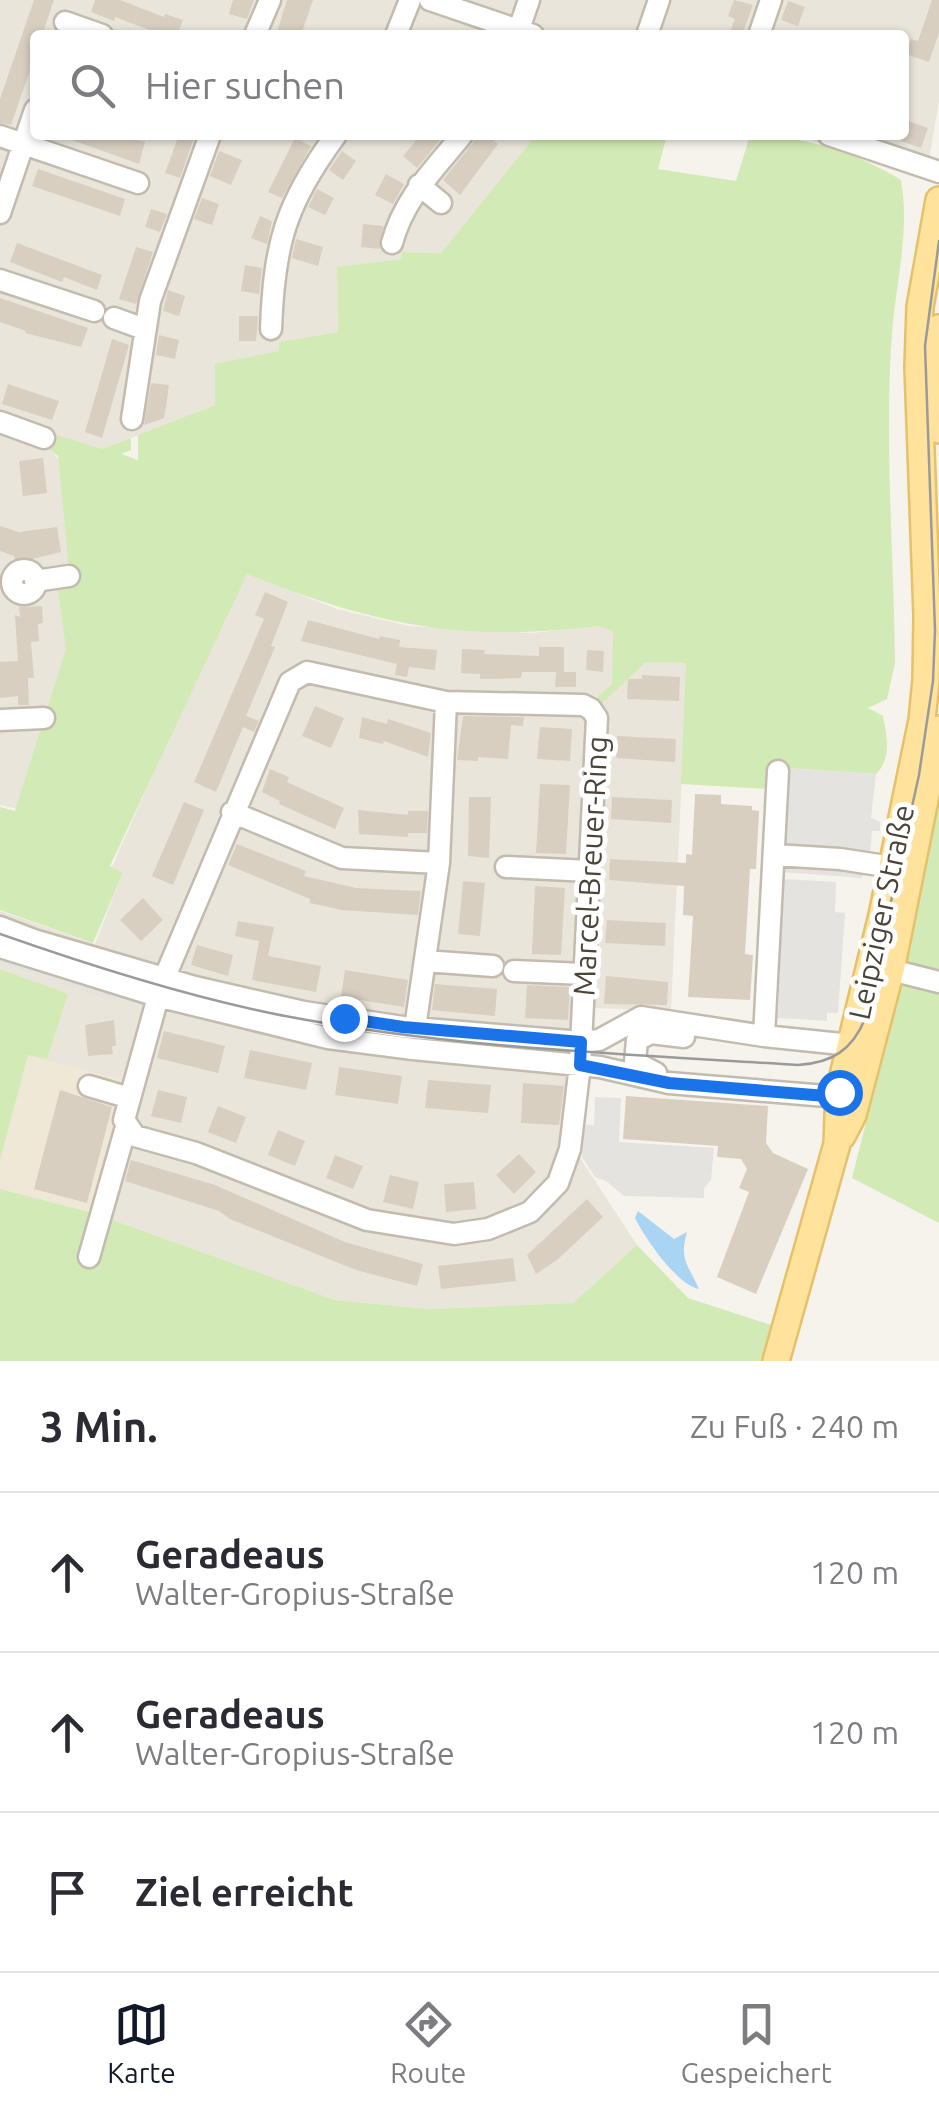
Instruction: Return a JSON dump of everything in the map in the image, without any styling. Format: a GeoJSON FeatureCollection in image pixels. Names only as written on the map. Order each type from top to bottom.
{"type":"FeatureCollection","features":[{"type":"Feature","properties":{"kind":"main road","name":"Leipziger Straße"},"geometry":{"type":"LineString","coordinates":[[776,1361],[857,1063],[892,867],[933,681],[918,368],[920,308],[939,200]]}},
{"type":"Feature","properties":{"kind":"main road"},"geometry":{"type":"LineString","coordinates":[[939,328],[939,430]]}},
{"type":"Feature","properties":{"kind":"main road","name":"Leipziger Straße"},"geometry":{"type":"LineString","coordinates":[[837,1144],[853,1115],[857,1063],[891,970],[939,729]]}},
{"type":"Feature","properties":{"kind":"street"},"geometry":{"type":"LineString","coordinates":[[63,28],[73,0]]}},
{"type":"Feature","properties":{"kind":"street"},"geometry":{"type":"LineString","coordinates":[[258,30],[270,0]]}},
{"type":"Feature","properties":{"kind":"street"},"geometry":{"type":"LineString","coordinates":[[398,30],[410,0]]}},
{"type":"Feature","properties":{"kind":"street"},"geometry":{"type":"LineString","coordinates":[[430,0],[515,30]]}},
{"type":"Feature","properties":{"kind":"street"},"geometry":{"type":"LineString","coordinates":[[524,30],[529,0]]}},
{"type":"Feature","properties":{"kind":"street"},"geometry":{"type":"LineString","coordinates":[[649,30],[659,0]]}},
{"type":"Feature","properties":{"kind":"street"},"geometry":{"type":"LineString","coordinates":[[761,30],[771,0]]}},
{"type":"Feature","properties":{"kind":"street"},"geometry":{"type":"LineString","coordinates":[[0,213],[30,125]]}},
{"type":"Feature","properties":{"kind":"street"},"geometry":{"type":"LineString","coordinates":[[0,136],[138,184]]}},
{"type":"Feature","properties":{"kind":"street"},"geometry":{"type":"LineString","coordinates":[[132,419],[144,329],[176,224],[208,140]]}},
{"type":"Feature","properties":{"kind":"street"},"geometry":{"type":"LineString","coordinates":[[271,329],[275,257],[289,213],[313,166],[332,140]]}},
{"type":"Feature","properties":{"kind":"street"},"geometry":{"type":"LineString","coordinates":[[392,243],[399,217],[458,140]]}},
{"type":"Feature","properties":{"kind":"street"},"geometry":{"type":"LineString","coordinates":[[844,140],[939,172]]}},
{"type":"Feature","properties":{"kind":"street"},"geometry":{"type":"LineString","coordinates":[[420,186],[441,203]]}},
{"type":"Feature","properties":{"kind":"street"},"geometry":{"type":"LineString","coordinates":[[0,280],[144,329]]}},
{"type":"Feature","properties":{"kind":"street"},"geometry":{"type":"LineString","coordinates":[[0,422],[44,438]]}},
{"type":"Feature","properties":{"kind":"street"},"geometry":{"type":"LineString","coordinates":[[6,576],[19,570],[26,570],[36,580],[69,576]]}},
{"type":"Feature","properties":{"kind":"street","name":"Marcel-Breuer-Ring"},"geometry":{"type":"LineString","coordinates":[[307,672],[446,702],[583,706],[598,718],[580,1065],[570,1153],[558,1183],[530,1212],[488,1229],[454,1234],[367,1220],[196,1153],[135,1136],[126,1127],[124,1120],[161,987],[232,812],[290,682],[307,672]]}},
{"type":"Feature","properties":{"kind":"street"},"geometry":{"type":"LineString","coordinates":[[415,1028],[439,863],[446,702]]}},
{"type":"Feature","properties":{"kind":"street"},"geometry":{"type":"LineString","coordinates":[[0,720],[44,718]]}},
{"type":"Feature","properties":{"kind":"street"},"geometry":{"type":"LineString","coordinates":[[764,1036],[778,770]]}},
{"type":"Feature","properties":{"kind":"street"},"geometry":{"type":"LineString","coordinates":[[232,812],[342,858],[439,863]]}},
{"type":"Feature","properties":{"kind":"street"},"geometry":{"type":"LineString","coordinates":[[775,856],[840,858],[892,867]]}},
{"type":"Feature","properties":{"kind":"street"},"geometry":{"type":"LineString","coordinates":[[506,867],[588,870]]}},
{"type":"Feature","properties":{"kind":"street"},"geometry":{"type":"LineString","coordinates":[[0,927],[161,987],[415,1028],[581,1042],[600,1040],[641,1017],[764,1036],[857,1063]]}},
{"type":"Feature","properties":{"kind":"street"},"geometry":{"type":"LineString","coordinates":[[0,946],[161,987],[328,1038],[413,1050],[580,1065],[669,1083],[826,1096],[857,1063]]}},
{"type":"Feature","properties":{"kind":"street"},"geometry":{"type":"LineString","coordinates":[[425,961],[493,966]]}},
{"type":"Feature","properties":{"kind":"street"},"geometry":{"type":"LineString","coordinates":[[891,970],[939,982]]}},
{"type":"Feature","properties":{"kind":"street"},"geometry":{"type":"LineString","coordinates":[[514,971],[584,974]]}},
{"type":"Feature","properties":{"kind":"street"},"geometry":{"type":"LineString","coordinates":[[651,1033],[857,1063],[828,1087],[646,1071],[635,1062],[634,1047],[637,1040],[651,1033]]}},
{"type":"Feature","properties":{"kind":"street"},"geometry":{"type":"LineString","coordinates":[[89,1086],[130,1098]]}},
{"type":"Feature","properties":{"kind":"street","name":"Marcel-Breuer-Ring"},"geometry":{"type":"LineString","coordinates":[[89,1257],[126,1127]]}},
{"type":"Feature","properties":{"kind":"shaded area"},"geometry":{"type":"Polygon","coordinates":[[[0,0],[939,0],[939,101],[926,177],[811,140],[909,140],[909,30],[30,30],[30,140],[532,140],[441,253],[403,252],[401,259],[337,268],[338,332],[280,342],[280,351],[215,405],[100,450],[56,437],[53,452],[58,459],[74,584],[67,649],[18,809],[0,805],[0,0]]]}},
{"type":"Feature","properties":{"kind":"shaded area"},"geometry":{"type":"Polygon","coordinates":[[[246,573],[337,609],[409,626],[532,633],[599,626],[614,631],[612,684],[593,702],[646,661],[687,663],[671,1011],[594,1008],[580,1158],[637,1245],[573,1303],[430,1309],[335,1300],[107,1218],[0,1189],[0,1160],[28,1055],[68,995],[0,969],[0,911],[95,944],[122,875],[111,869],[246,573]]]}},
{"type":"Feature","properties":{"kind":"shaded area"},"geometry":{"type":"Polygon","coordinates":[[[784,768],[876,774],[871,818],[880,822],[880,831],[872,831],[870,855],[862,878],[781,872],[784,768]]]}},
{"type":"Feature","properties":{"kind":"shaded area"},"geometry":{"type":"Polygon","coordinates":[[[783,879],[836,882],[835,912],[845,913],[838,1013],[827,1013],[827,1021],[778,1018],[783,879]]]}},
{"type":"Feature","properties":{"kind":"shaded area"},"geometry":{"type":"Polygon","coordinates":[[[0,951],[119,992],[116,1002],[0,962],[0,951]]]}},
{"type":"Feature","properties":{"kind":"shaded area"},"geometry":{"type":"Polygon","coordinates":[[[28,1055],[131,1082],[96,1214],[0,1189],[0,1160],[28,1055]]]}},
{"type":"Feature","properties":{"kind":"shaded area"},"geometry":{"type":"Polygon","coordinates":[[[595,1097],[621,1098],[619,1142],[714,1148],[711,1180],[704,1188],[704,1198],[624,1196],[595,1177],[582,1157],[585,1125],[594,1125],[595,1097]]]}},
{"type":"Feature","properties":{"kind":"green space"},"geometry":{"type":"Polygon","coordinates":[[[532,140],[666,140],[658,169],[736,181],[748,140],[799,140],[847,154],[901,180],[903,238],[892,333],[889,415],[895,663],[887,699],[868,708],[883,716],[887,747],[881,768],[876,774],[773,767],[770,789],[681,784],[686,663],[646,662],[597,708],[592,702],[612,684],[613,631],[599,626],[504,632],[419,626],[337,606],[247,574],[110,866],[123,873],[93,943],[0,910],[0,807],[15,811],[66,649],[57,582],[70,579],[58,456],[49,448],[54,434],[102,449],[131,438],[131,450],[121,454],[138,460],[138,435],[215,405],[215,364],[279,351],[279,342],[338,332],[337,267],[401,259],[402,252],[441,253],[532,140]]]}},
{"type":"Feature","properties":{"kind":"green space"},"geometry":{"type":"Polygon","coordinates":[[[939,797],[939,1223],[852,1178],[909,953],[939,797]]]}},
{"type":"Feature","properties":{"kind":"green space"},"geometry":{"type":"Polygon","coordinates":[[[0,969],[68,994],[47,1059],[28,1055],[0,1160],[0,969]]]}},
{"type":"Feature","properties":{"kind":"green space"},"geometry":{"type":"Polygon","coordinates":[[[0,1189],[96,1214],[335,1300],[429,1309],[573,1303],[637,1245],[688,1298],[774,1326],[762,1361],[0,1361],[0,1189]]]}},
{"type":"Feature","properties":{"kind":"water"},"geometry":{"type":"Polygon","coordinates":[[[638,1211],[674,1239],[687,1232],[684,1256],[699,1289],[681,1279],[662,1260],[635,1218],[638,1211]]]}},
{"type":"Feature","properties":{"kind":"building"},"geometry":{"type":"Polygon","coordinates":[[[34,0],[54,0],[44,30],[30,30],[30,70],[11,125],[0,123],[0,99],[34,0]]]}},
{"type":"Feature","properties":{"kind":"building"},"geometry":{"type":"Polygon","coordinates":[[[95,0],[120,0],[183,20],[179,30],[150,30],[91,12],[95,0]]]}},
{"type":"Feature","properties":{"kind":"building"},"geometry":{"type":"Polygon","coordinates":[[[233,0],[254,0],[247,19],[229,14],[233,0]]]}},
{"type":"Feature","properties":{"kind":"building"},"geometry":{"type":"Polygon","coordinates":[[[287,0],[313,0],[303,30],[278,30],[287,0]]]}},
{"type":"Feature","properties":{"kind":"building"},"geometry":{"type":"Polygon","coordinates":[[[734,0],[753,5],[744,30],[731,30],[735,19],[728,16],[734,0]]]}},
{"type":"Feature","properties":{"kind":"building"},"geometry":{"type":"Polygon","coordinates":[[[932,0],[939,0],[939,33],[929,62],[909,55],[911,39],[918,41],[932,0]]]}},
{"type":"Feature","properties":{"kind":"building"},"geometry":{"type":"Polygon","coordinates":[[[788,1],[805,7],[798,26],[781,20],[788,1]]]}},
{"type":"Feature","properties":{"kind":"building"},"geometry":{"type":"Polygon","coordinates":[[[909,121],[928,128],[921,148],[901,141],[909,140],[909,121]]]}},
{"type":"Feature","properties":{"kind":"building"},"geometry":{"type":"Polygon","coordinates":[[[72,140],[145,142],[139,164],[72,140]]]}},
{"type":"Feature","properties":{"kind":"building"},"geometry":{"type":"Polygon","coordinates":[[[177,140],[193,140],[180,178],[165,173],[177,140]]]}},
{"type":"Feature","properties":{"kind":"building"},"geometry":{"type":"Polygon","coordinates":[[[294,140],[311,146],[282,198],[268,192],[294,140]]]}},
{"type":"Feature","properties":{"kind":"building"},"geometry":{"type":"Polygon","coordinates":[[[417,140],[440,140],[417,168],[403,156],[417,140]]]}},
{"type":"Feature","properties":{"kind":"building"},"geometry":{"type":"Polygon","coordinates":[[[475,140],[493,140],[498,144],[460,195],[443,180],[475,140]]]}},
{"type":"Feature","properties":{"kind":"building"},"geometry":{"type":"Polygon","coordinates":[[[219,151],[242,160],[231,185],[210,176],[219,151]]]}},
{"type":"Feature","properties":{"kind":"building"},"geometry":{"type":"Polygon","coordinates":[[[342,151],[356,161],[343,180],[329,170],[342,151]]]}},
{"type":"Feature","properties":{"kind":"building"},"geometry":{"type":"Polygon","coordinates":[[[38,169],[125,199],[120,216],[32,186],[38,169]]]}},
{"type":"Feature","properties":{"kind":"building"},"geometry":{"type":"Polygon","coordinates":[[[386,174],[404,184],[393,204],[375,195],[386,174]]]}},
{"type":"Feature","properties":{"kind":"building"},"geometry":{"type":"Polygon","coordinates":[[[317,189],[334,198],[325,215],[308,207],[317,189]]]}},
{"type":"Feature","properties":{"kind":"building"},"geometry":{"type":"Polygon","coordinates":[[[202,198],[219,204],[212,225],[194,219],[202,198]]]}},
{"type":"Feature","properties":{"kind":"building"},"geometry":{"type":"Polygon","coordinates":[[[151,209],[167,214],[160,232],[145,227],[151,209]]]}},
{"type":"Feature","properties":{"kind":"building"},"geometry":{"type":"Polygon","coordinates":[[[260,216],[272,221],[267,244],[251,238],[260,216]]]}},
{"type":"Feature","properties":{"kind":"building"},"geometry":{"type":"Polygon","coordinates":[[[363,224],[383,226],[380,249],[361,247],[363,224]]]}},
{"type":"Feature","properties":{"kind":"building"},"geometry":{"type":"Polygon","coordinates":[[[296,239],[323,247],[318,266],[292,258],[296,239]]]}},
{"type":"Feature","properties":{"kind":"building"},"geometry":{"type":"Polygon","coordinates":[[[17,243],[102,275],[97,290],[64,277],[62,282],[10,262],[17,243]]]}},
{"type":"Feature","properties":{"kind":"building"},"geometry":{"type":"Polygon","coordinates":[[[136,247],[153,252],[136,304],[119,299],[136,247]]]}},
{"type":"Feature","properties":{"kind":"building"},"geometry":{"type":"Polygon","coordinates":[[[245,265],[262,268],[259,294],[241,291],[245,265]]]}},
{"type":"Feature","properties":{"kind":"building"},"geometry":{"type":"Polygon","coordinates":[[[168,290],[185,296],[179,316],[163,311],[168,290]]]}},
{"type":"Feature","properties":{"kind":"building"},"geometry":{"type":"Polygon","coordinates":[[[0,298],[88,328],[81,347],[25,333],[0,322],[0,298]]]}},
{"type":"Feature","properties":{"kind":"building"},"geometry":{"type":"Polygon","coordinates":[[[239,316],[258,316],[256,341],[239,341],[239,316]]]}},
{"type":"Feature","properties":{"kind":"building"},"geometry":{"type":"Polygon","coordinates":[[[159,335],[179,340],[175,359],[156,355],[159,335]]]}},
{"type":"Feature","properties":{"kind":"building"},"geometry":{"type":"Polygon","coordinates":[[[112,339],[129,345],[102,438],[85,432],[112,339]]]}},
{"type":"Feature","properties":{"kind":"building"},"geometry":{"type":"Polygon","coordinates":[[[151,383],[169,385],[166,407],[164,418],[144,425],[151,383]]]}},
{"type":"Feature","properties":{"kind":"building"},"geometry":{"type":"Polygon","coordinates":[[[8,384],[59,401],[52,420],[2,404],[8,384]]]}},
{"type":"Feature","properties":{"kind":"building"},"geometry":{"type":"Polygon","coordinates":[[[43,458],[47,493],[23,496],[19,461],[43,458]]]}},
{"type":"Feature","properties":{"kind":"building"},"geometry":{"type":"Polygon","coordinates":[[[0,526],[19,532],[57,527],[61,552],[16,563],[14,556],[0,551],[0,526]]]}},
{"type":"Feature","properties":{"kind":"building"},"geometry":{"type":"Polygon","coordinates":[[[265,592],[288,602],[271,646],[275,647],[246,716],[259,721],[254,732],[243,727],[216,792],[194,782],[264,619],[255,615],[265,592]]]}},
{"type":"Feature","properties":{"kind":"building"},"geometry":{"type":"Polygon","coordinates":[[[42,606],[39,641],[31,642],[34,678],[28,678],[29,705],[18,705],[18,696],[0,698],[0,662],[18,661],[15,615],[20,617],[19,607],[42,606]]]}},
{"type":"Feature","properties":{"kind":"building"},"geometry":{"type":"Polygon","coordinates":[[[308,620],[379,639],[380,636],[400,640],[399,647],[437,650],[435,670],[409,667],[407,677],[395,675],[397,664],[301,641],[308,620]]]}},
{"type":"Feature","properties":{"kind":"building"},"geometry":{"type":"Polygon","coordinates":[[[539,647],[564,647],[564,672],[576,672],[576,687],[555,687],[556,672],[522,672],[521,678],[496,679],[461,673],[462,649],[539,656],[539,647]]]}},
{"type":"Feature","properties":{"kind":"building"},"geometry":{"type":"Polygon","coordinates":[[[587,650],[604,651],[603,672],[586,670],[587,650]]]}},
{"type":"Feature","properties":{"kind":"building"},"geometry":{"type":"Polygon","coordinates":[[[642,675],[680,677],[679,701],[627,699],[628,679],[642,679],[642,675]]]}},
{"type":"Feature","properties":{"kind":"building"},"geometry":{"type":"Polygon","coordinates":[[[315,706],[344,718],[331,748],[302,736],[315,706]]]}},
{"type":"Feature","properties":{"kind":"building"},"geometry":{"type":"Polygon","coordinates":[[[463,716],[524,717],[523,726],[511,725],[508,759],[457,760],[463,716]]]}},
{"type":"Feature","properties":{"kind":"building"},"geometry":{"type":"Polygon","coordinates":[[[362,717],[387,724],[388,719],[431,733],[428,757],[384,741],[383,744],[359,738],[362,717]]]}},
{"type":"Feature","properties":{"kind":"building"},"geometry":{"type":"Polygon","coordinates":[[[540,727],[572,729],[570,761],[537,759],[540,727]]]}},
{"type":"Feature","properties":{"kind":"building"},"geometry":{"type":"Polygon","coordinates":[[[617,736],[676,739],[675,762],[616,758],[617,736]]]}},
{"type":"Feature","properties":{"kind":"building"},"geometry":{"type":"Polygon","coordinates":[[[270,769],[289,777],[287,782],[344,808],[335,829],[279,804],[280,801],[262,792],[270,769]]]}},
{"type":"Feature","properties":{"kind":"building"},"geometry":{"type":"Polygon","coordinates":[[[540,784],[570,785],[566,854],[536,853],[540,784]]]}},
{"type":"Feature","properties":{"kind":"building"},"geometry":{"type":"Polygon","coordinates":[[[695,794],[721,795],[721,804],[752,806],[752,810],[759,811],[756,869],[750,869],[745,954],[753,955],[750,1000],[688,997],[693,916],[683,915],[684,886],[609,880],[610,859],[686,863],[686,854],[692,855],[695,794]]]}},
{"type":"Feature","properties":{"kind":"building"},"geometry":{"type":"Polygon","coordinates":[[[469,797],[491,797],[489,858],[468,856],[469,797]]]}},
{"type":"Feature","properties":{"kind":"building"},"geometry":{"type":"Polygon","coordinates":[[[612,797],[672,800],[671,823],[611,819],[612,797]]]}},
{"type":"Feature","properties":{"kind":"building"},"geometry":{"type":"Polygon","coordinates":[[[184,802],[204,810],[173,885],[152,876],[184,802]]]}},
{"type":"Feature","properties":{"kind":"building"},"geometry":{"type":"Polygon","coordinates":[[[358,810],[408,815],[408,811],[428,811],[427,833],[408,833],[408,837],[359,834],[358,810]]]}},
{"type":"Feature","properties":{"kind":"building"},"geometry":{"type":"Polygon","coordinates":[[[237,844],[306,871],[304,876],[356,888],[421,891],[418,915],[342,910],[310,903],[310,899],[228,865],[237,844]]]}},
{"type":"Feature","properties":{"kind":"building"},"geometry":{"type":"Polygon","coordinates":[[[463,881],[485,883],[480,936],[458,934],[463,881]]]}},
{"type":"Feature","properties":{"kind":"building"},"geometry":{"type":"Polygon","coordinates":[[[535,886],[565,888],[561,955],[532,954],[535,886]]]}},
{"type":"Feature","properties":{"kind":"building"},"geometry":{"type":"Polygon","coordinates":[[[143,898],[163,920],[141,941],[120,920],[143,898]]]}},
{"type":"Feature","properties":{"kind":"building"},"geometry":{"type":"Polygon","coordinates":[[[607,920],[666,923],[665,946],[605,943],[607,920]]]}},
{"type":"Feature","properties":{"kind":"building"},"geometry":{"type":"Polygon","coordinates":[[[238,921],[274,927],[268,956],[321,966],[316,992],[252,980],[259,941],[235,936],[238,921]]]}},
{"type":"Feature","properties":{"kind":"building"},"geometry":{"type":"Polygon","coordinates":[[[197,945],[233,955],[228,976],[191,965],[197,945]]]}},
{"type":"Feature","properties":{"kind":"building"},"geometry":{"type":"Polygon","coordinates":[[[345,970],[408,980],[404,1007],[341,997],[345,970]]]}},
{"type":"Feature","properties":{"kind":"building"},"geometry":{"type":"Polygon","coordinates":[[[606,976],[668,982],[667,1005],[604,1004],[606,976]]]}},
{"type":"Feature","properties":{"kind":"building"},"geometry":{"type":"Polygon","coordinates":[[[435,984],[497,989],[495,1016],[432,1010],[435,984]]]}},
{"type":"Feature","properties":{"kind":"building"},"geometry":{"type":"Polygon","coordinates":[[[527,985],[570,987],[568,1020],[525,1018],[527,985]]]}},
{"type":"Feature","properties":{"kind":"building"},"geometry":{"type":"Polygon","coordinates":[[[114,1020],[113,1054],[88,1056],[85,1025],[114,1020]]]}},
{"type":"Feature","properties":{"kind":"building"},"geometry":{"type":"Polygon","coordinates":[[[164,1031],[225,1046],[218,1073],[157,1058],[164,1031]]]}},
{"type":"Feature","properties":{"kind":"building"},"geometry":{"type":"Polygon","coordinates":[[[250,1050],[312,1063],[306,1090],[244,1078],[250,1050]]]}},
{"type":"Feature","properties":{"kind":"building"},"geometry":{"type":"Polygon","coordinates":[[[339,1067],[402,1076],[398,1104],[335,1095],[339,1067]]]}},
{"type":"Feature","properties":{"kind":"building"},"geometry":{"type":"Polygon","coordinates":[[[428,1080],[491,1085],[488,1113],[425,1108],[428,1080]]]}},
{"type":"Feature","properties":{"kind":"building"},"geometry":{"type":"Polygon","coordinates":[[[523,1083],[564,1086],[559,1125],[521,1123],[523,1083]]]}},
{"type":"Feature","properties":{"kind":"building"},"geometry":{"type":"Polygon","coordinates":[[[60,1090],[112,1107],[87,1203],[34,1189],[60,1090]]]}},
{"type":"Feature","properties":{"kind":"building"},"geometry":{"type":"Polygon","coordinates":[[[158,1090],[187,1097],[181,1123],[151,1116],[158,1090]]]}},
{"type":"Feature","properties":{"kind":"building"},"geometry":{"type":"Polygon","coordinates":[[[626,1096],[768,1106],[766,1143],[773,1153],[808,1169],[756,1294],[717,1277],[749,1192],[739,1188],[747,1169],[741,1159],[717,1157],[718,1146],[623,1139],[626,1096]]]}},
{"type":"Feature","properties":{"kind":"building"},"geometry":{"type":"Polygon","coordinates":[[[218,1106],[246,1117],[236,1143],[208,1132],[218,1106]]]}},
{"type":"Feature","properties":{"kind":"building"},"geometry":{"type":"Polygon","coordinates":[[[278,1130],[305,1141],[295,1166],[268,1155],[278,1130]]]}},
{"type":"Feature","properties":{"kind":"building"},"geometry":{"type":"Polygon","coordinates":[[[519,1154],[536,1172],[514,1194],[496,1175],[519,1154]]]}},
{"type":"Feature","properties":{"kind":"building"},"geometry":{"type":"Polygon","coordinates":[[[335,1155],[363,1166],[353,1189],[326,1178],[335,1155]]]}},
{"type":"Feature","properties":{"kind":"building"},"geometry":{"type":"Polygon","coordinates":[[[131,1160],[215,1185],[345,1242],[423,1264],[417,1286],[356,1270],[219,1211],[125,1181],[131,1160]]]}},
{"type":"Feature","properties":{"kind":"building"},"geometry":{"type":"Polygon","coordinates":[[[390,1175],[419,1182],[413,1209],[383,1202],[390,1175]]]}},
{"type":"Feature","properties":{"kind":"building"},"geometry":{"type":"Polygon","coordinates":[[[474,1182],[476,1209],[446,1212],[444,1184],[474,1182]]]}},
{"type":"Feature","properties":{"kind":"building"},"geometry":{"type":"Polygon","coordinates":[[[587,1199],[603,1217],[536,1274],[527,1255],[587,1199]]]}},
{"type":"Feature","properties":{"kind":"building"},"geometry":{"type":"Polygon","coordinates":[[[513,1258],[516,1281],[441,1289],[438,1266],[513,1258]]]}},
{"type":"Feature","properties":{"kind":"tram line"},"geometry":{"type":"LineString","coordinates":[[0,934],[201,997],[335,1025],[533,1048],[798,1065],[839,1053],[854,1039],[865,1019],[919,775],[933,681],[935,630],[925,346],[939,241]]}},
{"type":"Feature","properties":{"kind":"route"},"geometry":{"type":"LineString","coordinates":[[344,1018],[403,1027],[581,1042],[580,1065],[653,1081],[826,1096],[839,1092]]}}]}
